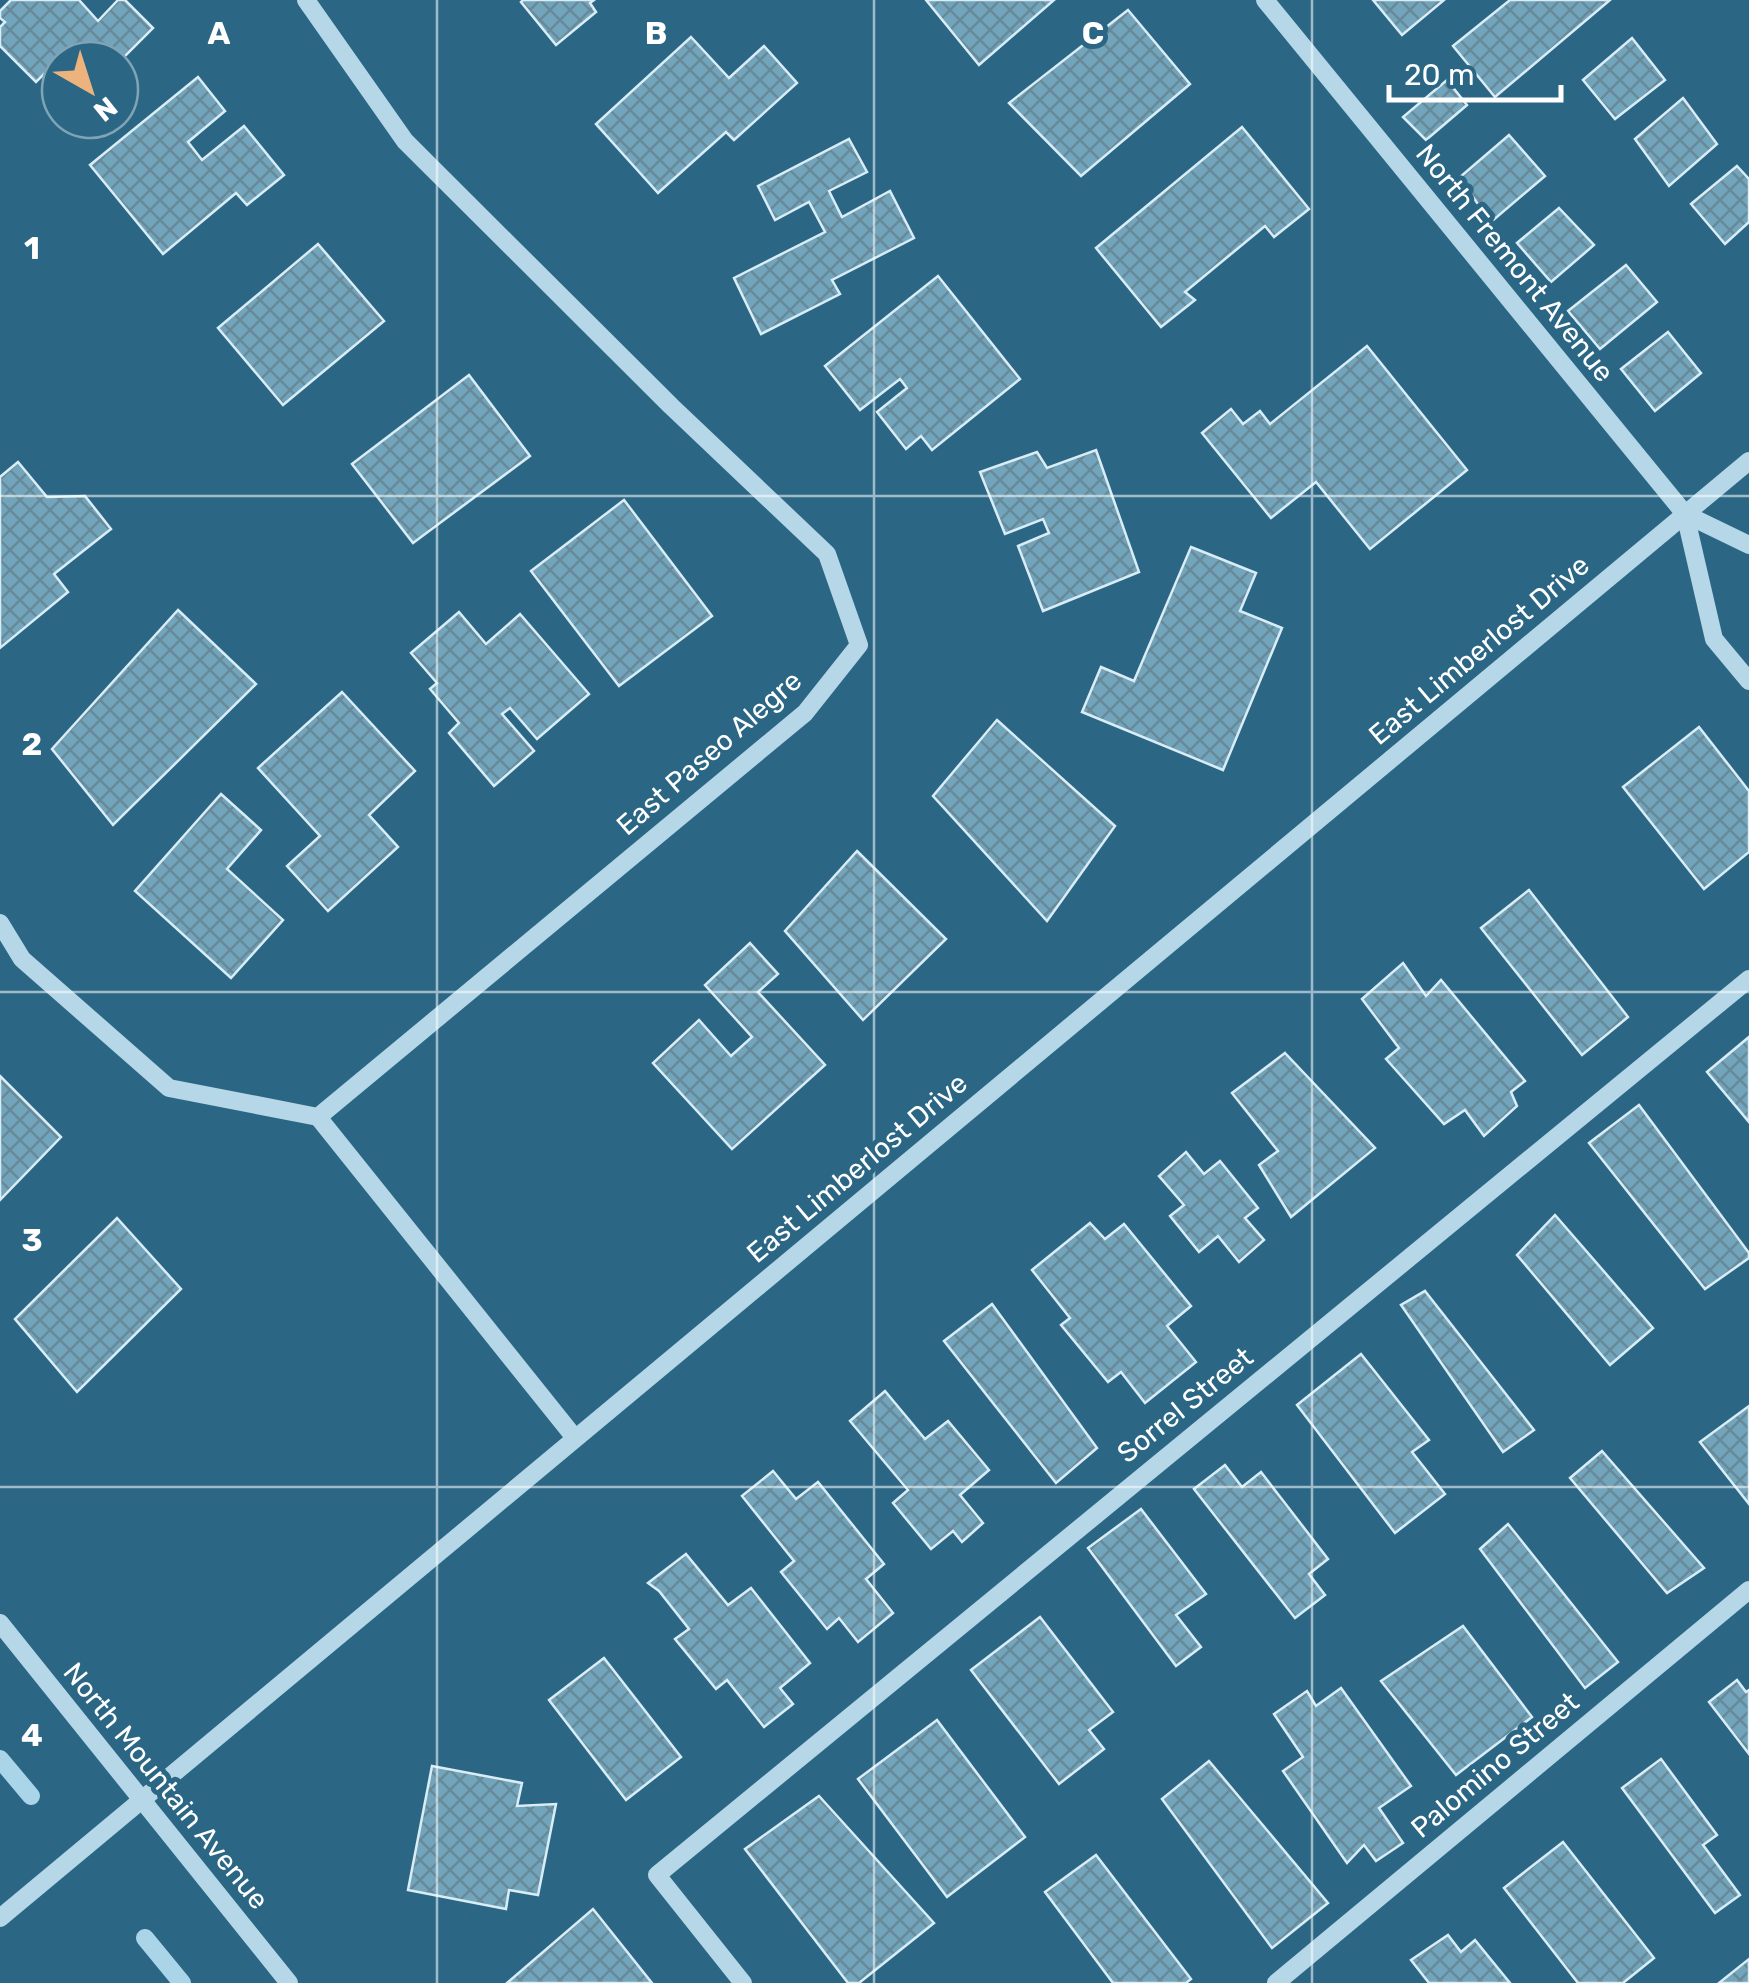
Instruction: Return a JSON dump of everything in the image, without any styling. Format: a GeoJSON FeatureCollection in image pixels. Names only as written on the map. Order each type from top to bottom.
{"type":"FeatureCollection","features":[{"type":"Feature","properties":{"kind":"street","name":"East Paseo Alegre"},"geometry":{"type":"LineString","coordinates":[[306,0],[405,142],[826,554],[859,645],[806,713],[318,1118]]}},
{"type":"Feature","properties":{"kind":"street","name":"North Fremont Avenue"},"geometry":{"type":"LineString","coordinates":[[1265,0],[1685,514],[1749,544]]}},
{"type":"Feature","properties":{"kind":"street","name":"East Limberlost Drive"},"geometry":{"type":"LineString","coordinates":[[0,1918],[1749,461]]}},
{"type":"Feature","properties":{"kind":"street","name":"North Fremont Avenue"},"geometry":{"type":"LineString","coordinates":[[1685,514],[1714,638],[1749,681]]}},
{"type":"Feature","properties":{"kind":"street"},"geometry":{"type":"LineString","coordinates":[[0,924],[22,959],[168,1088],[318,1118],[575,1438]]}},
{"type":"Feature","properties":{"kind":"street","name":"Sorrel Street"},"geometry":{"type":"LineString","coordinates":[[743,1983],[657,1875],[1749,978]]}},
{"type":"Feature","properties":{"kind":"street","name":"Palomino Street"},"geometry":{"type":"LineString","coordinates":[[1276,1983],[1749,1590]]}},
{"type":"Feature","properties":{"kind":"street","name":"North Mountain Avenue"},"geometry":{"type":"LineString","coordinates":[[0,1623],[289,1983]]}},
{"type":"Feature","properties":{"kind":"building"},"geometry":{"type":"Polygon","coordinates":[[[11,0],[79,0],[98,21],[118,0],[125,0],[153,28],[140,41],[40,40],[40,78],[36,82],[0,46],[0,27],[5,22],[0,11],[11,0]]]}},
{"type":"Feature","properties":{"kind":"building"},"geometry":{"type":"Polygon","coordinates":[[[523,0],[594,0],[590,3],[596,12],[556,45],[523,0]]]}},
{"type":"Feature","properties":{"kind":"building"},"geometry":{"type":"Polygon","coordinates":[[[926,0],[1054,0],[979,65],[926,0]]]}},
{"type":"Feature","properties":{"kind":"building"},"geometry":{"type":"Polygon","coordinates":[[[1373,0],[1444,0],[1402,35],[1373,0]]]}},
{"type":"Feature","properties":{"kind":"building"},"geometry":{"type":"Polygon","coordinates":[[[1510,0],[1610,0],[1495,97],[1453,46],[1510,0]]]}},
{"type":"Feature","properties":{"kind":"building"},"geometry":{"type":"Polygon","coordinates":[[[1128,10],[1190,84],[1081,176],[1009,103],[1128,10]]]}},
{"type":"Feature","properties":{"kind":"building"},"geometry":{"type":"Polygon","coordinates":[[[691,37],[729,78],[764,46],[797,83],[734,140],[726,132],[658,193],[596,124],[691,37]]]}},
{"type":"Feature","properties":{"kind":"building"},"geometry":{"type":"Polygon","coordinates":[[[1632,38],[1665,80],[1615,119],[1583,80],[1632,38]]]}},
{"type":"Feature","properties":{"kind":"building"},"geometry":{"type":"Polygon","coordinates":[[[198,77],[225,111],[188,142],[202,160],[244,126],[284,175],[247,205],[236,193],[163,254],[90,165],[121,140],[140,140],[140,124],[198,77]]]}},
{"type":"Feature","properties":{"kind":"building"},"geometry":{"type":"Polygon","coordinates":[[[1447,80],[1467,105],[1426,140],[1403,117],[1447,80]]]}},
{"type":"Feature","properties":{"kind":"building"},"geometry":{"type":"Polygon","coordinates":[[[1683,98],[1717,144],[1669,186],[1635,139],[1683,98]]]}},
{"type":"Feature","properties":{"kind":"building"},"geometry":{"type":"Polygon","coordinates":[[[1242,127],[1309,209],[1274,237],[1265,226],[1185,292],[1195,300],[1161,327],[1096,248],[1242,127]]]}},
{"type":"Feature","properties":{"kind":"building"},"geometry":{"type":"Polygon","coordinates":[[[1509,135],[1545,176],[1491,222],[1459,178],[1509,135]]]}},
{"type":"Feature","properties":{"kind":"building"},"geometry":{"type":"Polygon","coordinates":[[[849,139],[867,172],[829,191],[842,217],[890,191],[914,238],[832,280],[840,294],[761,334],[734,278],[825,232],[809,202],[775,220],[758,186],[849,139]]]}},
{"type":"Feature","properties":{"kind":"building"},"geometry":{"type":"Polygon","coordinates":[[[1737,166],[1749,179],[1749,222],[1725,244],[1691,204],[1737,166]]]}},
{"type":"Feature","properties":{"kind":"building"},"geometry":{"type":"Polygon","coordinates":[[[1559,208],[1594,245],[1551,282],[1517,243],[1559,208]]]}},
{"type":"Feature","properties":{"kind":"building"},"geometry":{"type":"Polygon","coordinates":[[[318,244],[384,321],[283,405],[218,328],[318,244]]]}},
{"type":"Feature","properties":{"kind":"building"},"geometry":{"type":"Polygon","coordinates":[[[1626,265],[1657,302],[1600,349],[1568,311],[1626,265]]]}},
{"type":"Feature","properties":{"kind":"building"},"geometry":{"type":"Polygon","coordinates":[[[938,276],[1020,379],[932,450],[921,436],[906,449],[877,412],[907,388],[900,379],[860,410],[825,366],[938,276]]]}},
{"type":"Feature","properties":{"kind":"building"},"geometry":{"type":"Polygon","coordinates":[[[1668,332],[1701,373],[1655,411],[1621,369],[1668,332]]]}},
{"type":"Feature","properties":{"kind":"building"},"geometry":{"type":"Polygon","coordinates":[[[1367,346],[1467,470],[1370,549],[1316,482],[1271,518],[1202,433],[1231,409],[1243,424],[1260,411],[1270,424],[1367,346]]]}},
{"type":"Feature","properties":{"kind":"building"},"geometry":{"type":"Polygon","coordinates":[[[469,375],[530,456],[413,543],[352,464],[469,375]]]}},
{"type":"Feature","properties":{"kind":"building"},"geometry":{"type":"Polygon","coordinates":[[[1096,450],[1139,572],[1043,611],[1018,546],[1049,533],[1043,519],[1005,534],[980,472],[1037,452],[1047,468],[1096,450]]]}},
{"type":"Feature","properties":{"kind":"building"},"geometry":{"type":"Polygon","coordinates":[[[18,462],[47,497],[85,496],[111,529],[54,574],[68,592],[0,648],[0,477],[18,462]]]}},
{"type":"Feature","properties":{"kind":"building"},"geometry":{"type":"Polygon","coordinates":[[[624,500],[712,616],[619,686],[531,571],[624,500]]]}},
{"type":"Feature","properties":{"kind":"building"},"geometry":{"type":"Polygon","coordinates":[[[1191,547],[1256,573],[1240,611],[1282,628],[1223,770],[1082,712],[1101,667],[1134,681],[1191,547]]]}},
{"type":"Feature","properties":{"kind":"building"},"geometry":{"type":"Polygon","coordinates":[[[178,610],[256,684],[113,825],[52,749],[178,610]]]}},
{"type":"Feature","properties":{"kind":"building"},"geometry":{"type":"Polygon","coordinates":[[[459,612],[486,644],[520,614],[589,694],[537,739],[510,708],[502,714],[534,751],[494,786],[449,733],[459,723],[430,689],[437,683],[411,653],[459,612]]]}},
{"type":"Feature","properties":{"kind":"building"},"geometry":{"type":"Polygon","coordinates":[[[342,692],[415,771],[369,815],[398,847],[328,911],[287,866],[320,836],[258,768],[342,692]]]}},
{"type":"Feature","properties":{"kind":"building"},"geometry":{"type":"Polygon","coordinates":[[[997,720],[1115,826],[1047,921],[933,796],[997,720]]]}},
{"type":"Feature","properties":{"kind":"building"},"geometry":{"type":"Polygon","coordinates":[[[1699,727],[1749,791],[1749,852],[1704,889],[1623,787],[1699,727]]]}},
{"type":"Feature","properties":{"kind":"building"},"geometry":{"type":"Polygon","coordinates":[[[221,794],[261,830],[227,869],[283,920],[231,978],[135,891],[221,794]]]}},
{"type":"Feature","properties":{"kind":"building"},"geometry":{"type":"Polygon","coordinates":[[[857,851],[946,939],[863,1020],[785,931],[857,851]]]}},
{"type":"Feature","properties":{"kind":"building"},"geometry":{"type":"Polygon","coordinates":[[[1529,890],[1628,1017],[1582,1055],[1481,928],[1529,890]]]}},
{"type":"Feature","properties":{"kind":"building"},"geometry":{"type":"Polygon","coordinates":[[[750,943],[778,974],[758,992],[825,1065],[732,1149],[653,1063],[699,1020],[731,1056],[752,1037],[705,985],[750,943]]]}},
{"type":"Feature","properties":{"kind":"building"},"geometry":{"type":"Polygon","coordinates":[[[1403,963],[1426,996],[1441,980],[1525,1081],[1511,1092],[1517,1106],[1484,1136],[1465,1110],[1444,1124],[1386,1059],[1399,1048],[1362,999],[1403,963]]]}},
{"type":"Feature","properties":{"kind":"building"},"geometry":{"type":"Polygon","coordinates":[[[1749,1037],[1749,1122],[1707,1072],[1749,1037]]]}},
{"type":"Feature","properties":{"kind":"building"},"geometry":{"type":"Polygon","coordinates":[[[1285,1053],[1375,1148],[1291,1217],[1259,1165],[1278,1151],[1232,1093],[1285,1053]]]}},
{"type":"Feature","properties":{"kind":"building"},"geometry":{"type":"Polygon","coordinates":[[[0,1076],[61,1137],[0,1200],[0,1076]]]}},
{"type":"Feature","properties":{"kind":"building"},"geometry":{"type":"Polygon","coordinates":[[[1639,1105],[1749,1253],[1749,1258],[1705,1289],[1589,1143],[1639,1105]]]}},
{"type":"Feature","properties":{"kind":"building"},"geometry":{"type":"Polygon","coordinates":[[[1186,1152],[1204,1174],[1220,1161],[1258,1208],[1245,1218],[1264,1240],[1239,1262],[1218,1236],[1199,1252],[1170,1216],[1184,1205],[1159,1176],[1186,1152]]]}},
{"type":"Feature","properties":{"kind":"building"},"geometry":{"type":"Polygon","coordinates":[[[1555,1215],[1653,1328],[1610,1365],[1517,1255],[1555,1215]]]}},
{"type":"Feature","properties":{"kind":"building"},"geometry":{"type":"Polygon","coordinates":[[[117,1218],[181,1289],[77,1392],[15,1319],[117,1218]]]}},
{"type":"Feature","properties":{"kind":"building"},"geometry":{"type":"Polygon","coordinates":[[[1090,1223],[1105,1239],[1124,1224],[1191,1306],[1167,1326],[1196,1362],[1145,1403],[1121,1372],[1108,1382],[1061,1325],[1070,1318],[1032,1270],[1090,1223]]]}},
{"type":"Feature","properties":{"kind":"building"},"geometry":{"type":"Polygon","coordinates":[[[1425,1291],[1534,1430],[1503,1452],[1401,1305],[1425,1291]]]}},
{"type":"Feature","properties":{"kind":"building"},"geometry":{"type":"Polygon","coordinates":[[[992,1304],[1097,1448],[1056,1483],[944,1341],[992,1304]]]}},
{"type":"Feature","properties":{"kind":"building"},"geometry":{"type":"Polygon","coordinates":[[[1361,1354],[1429,1440],[1412,1452],[1445,1494],[1395,1533],[1297,1405],[1361,1354]]]}},
{"type":"Feature","properties":{"kind":"building"},"geometry":{"type":"Polygon","coordinates":[[[885,1391],[925,1439],[948,1421],[989,1470],[960,1495],[983,1523],[962,1542],[953,1531],[931,1549],[893,1503],[908,1490],[850,1421],[885,1391]]]}},
{"type":"Feature","properties":{"kind":"building"},"geometry":{"type":"Polygon","coordinates":[[[1749,1406],[1749,1504],[1700,1442],[1749,1406]]]}},
{"type":"Feature","properties":{"kind":"building"},"geometry":{"type":"Polygon","coordinates":[[[1602,1451],[1704,1568],[1667,1593],[1570,1478],[1602,1451]]]}},
{"type":"Feature","properties":{"kind":"building"},"geometry":{"type":"Polygon","coordinates":[[[1225,1465],[1242,1487],[1261,1472],[1328,1559],[1309,1574],[1325,1595],[1295,1618],[1194,1489],[1225,1465]]]}},
{"type":"Feature","properties":{"kind":"building"},"geometry":{"type":"Polygon","coordinates":[[[773,1471],[796,1499],[818,1482],[884,1564],[866,1579],[893,1613],[858,1642],[839,1618],[827,1629],[781,1572],[794,1561],[742,1496],[773,1471]]]}},
{"type":"Feature","properties":{"kind":"building"},"geometry":{"type":"Polygon","coordinates":[[[1141,1509],[1206,1594],[1176,1615],[1201,1647],[1176,1666],[1088,1548],[1141,1509]]]}},
{"type":"Feature","properties":{"kind":"building"},"geometry":{"type":"Polygon","coordinates":[[[1508,1524],[1618,1662],[1585,1688],[1480,1549],[1508,1524]]]}},
{"type":"Feature","properties":{"kind":"building"},"geometry":{"type":"Polygon","coordinates":[[[686,1554],[728,1605],[751,1588],[810,1663],[780,1688],[793,1704],[764,1727],[727,1680],[716,1689],[675,1639],[689,1629],[648,1583],[686,1554]]]}},
{"type":"Feature","properties":{"kind":"building"},"geometry":{"type":"Polygon","coordinates":[[[1040,1617],[1113,1712],[1089,1730],[1104,1749],[1059,1784],[971,1670],[1040,1617]]]}},
{"type":"Feature","properties":{"kind":"building"},"geometry":{"type":"Polygon","coordinates":[[[1463,1626],[1532,1717],[1456,1775],[1381,1681],[1463,1626]]]}},
{"type":"Feature","properties":{"kind":"building"},"geometry":{"type":"Polygon","coordinates":[[[604,1658],[681,1757],[626,1800],[549,1700],[604,1658]]]}},
{"type":"Feature","properties":{"kind":"building"},"geometry":{"type":"Polygon","coordinates":[[[1737,1680],[1746,1692],[1749,1690],[1749,1754],[1709,1702],[1737,1680]]]}},
{"type":"Feature","properties":{"kind":"building"},"geometry":{"type":"Polygon","coordinates":[[[1341,1688],[1411,1786],[1379,1808],[1403,1843],[1376,1861],[1364,1845],[1347,1863],[1283,1771],[1303,1757],[1274,1714],[1307,1691],[1316,1706],[1341,1688]]]}},
{"type":"Feature","properties":{"kind":"building"},"geometry":{"type":"Polygon","coordinates":[[[937,1720],[1025,1837],[947,1897],[858,1779],[937,1720]]]}},
{"type":"Feature","properties":{"kind":"building"},"geometry":{"type":"Polygon","coordinates":[[[1661,1759],[1717,1835],[1703,1845],[1740,1895],[1715,1913],[1622,1788],[1661,1759]]]}},
{"type":"Feature","properties":{"kind":"building"},"geometry":{"type":"Polygon","coordinates":[[[1209,1761],[1328,1903],[1272,1948],[1162,1799],[1209,1761]]]}},
{"type":"Feature","properties":{"kind":"building"},"geometry":{"type":"Polygon","coordinates":[[[432,1766],[522,1783],[517,1806],[556,1804],[538,1895],[509,1890],[506,1909],[408,1890],[432,1766]]]}},
{"type":"Feature","properties":{"kind":"building"},"geometry":{"type":"Polygon","coordinates":[[[819,1796],[934,1923],[859,1983],[848,1983],[745,1849],[819,1796]]]}},
{"type":"Feature","properties":{"kind":"building"},"geometry":{"type":"Polygon","coordinates":[[[1563,1842],[1654,1958],[1623,1983],[1578,1983],[1504,1888],[1563,1842]]]}},
{"type":"Feature","properties":{"kind":"building"},"geometry":{"type":"Polygon","coordinates":[[[1096,1855],[1191,1979],[1186,1983],[1113,1983],[1045,1892],[1096,1855]]]}},
{"type":"Feature","properties":{"kind":"building"},"geometry":{"type":"Polygon","coordinates":[[[593,1909],[652,1983],[507,1983],[593,1909]]]}},
{"type":"Feature","properties":{"kind":"building"},"geometry":{"type":"Polygon","coordinates":[[[1448,1935],[1461,1952],[1475,1940],[1510,1983],[1429,1983],[1411,1960],[1448,1935]]]}},
{"type":"Feature","properties":{"kind":"building"},"geometry":{"type":"Polygon","coordinates":[[[1749,1959],[1749,1983],[1719,1983],[1749,1959]]]}},
{"type":"Feature","properties":{"kind":"waterway"},"geometry":{"type":"LineString","coordinates":[[0,1759],[31,1796]]}},
{"type":"Feature","properties":{"kind":"waterway"},"geometry":{"type":"LineString","coordinates":[[145,1938],[182,1983]]}}]}
